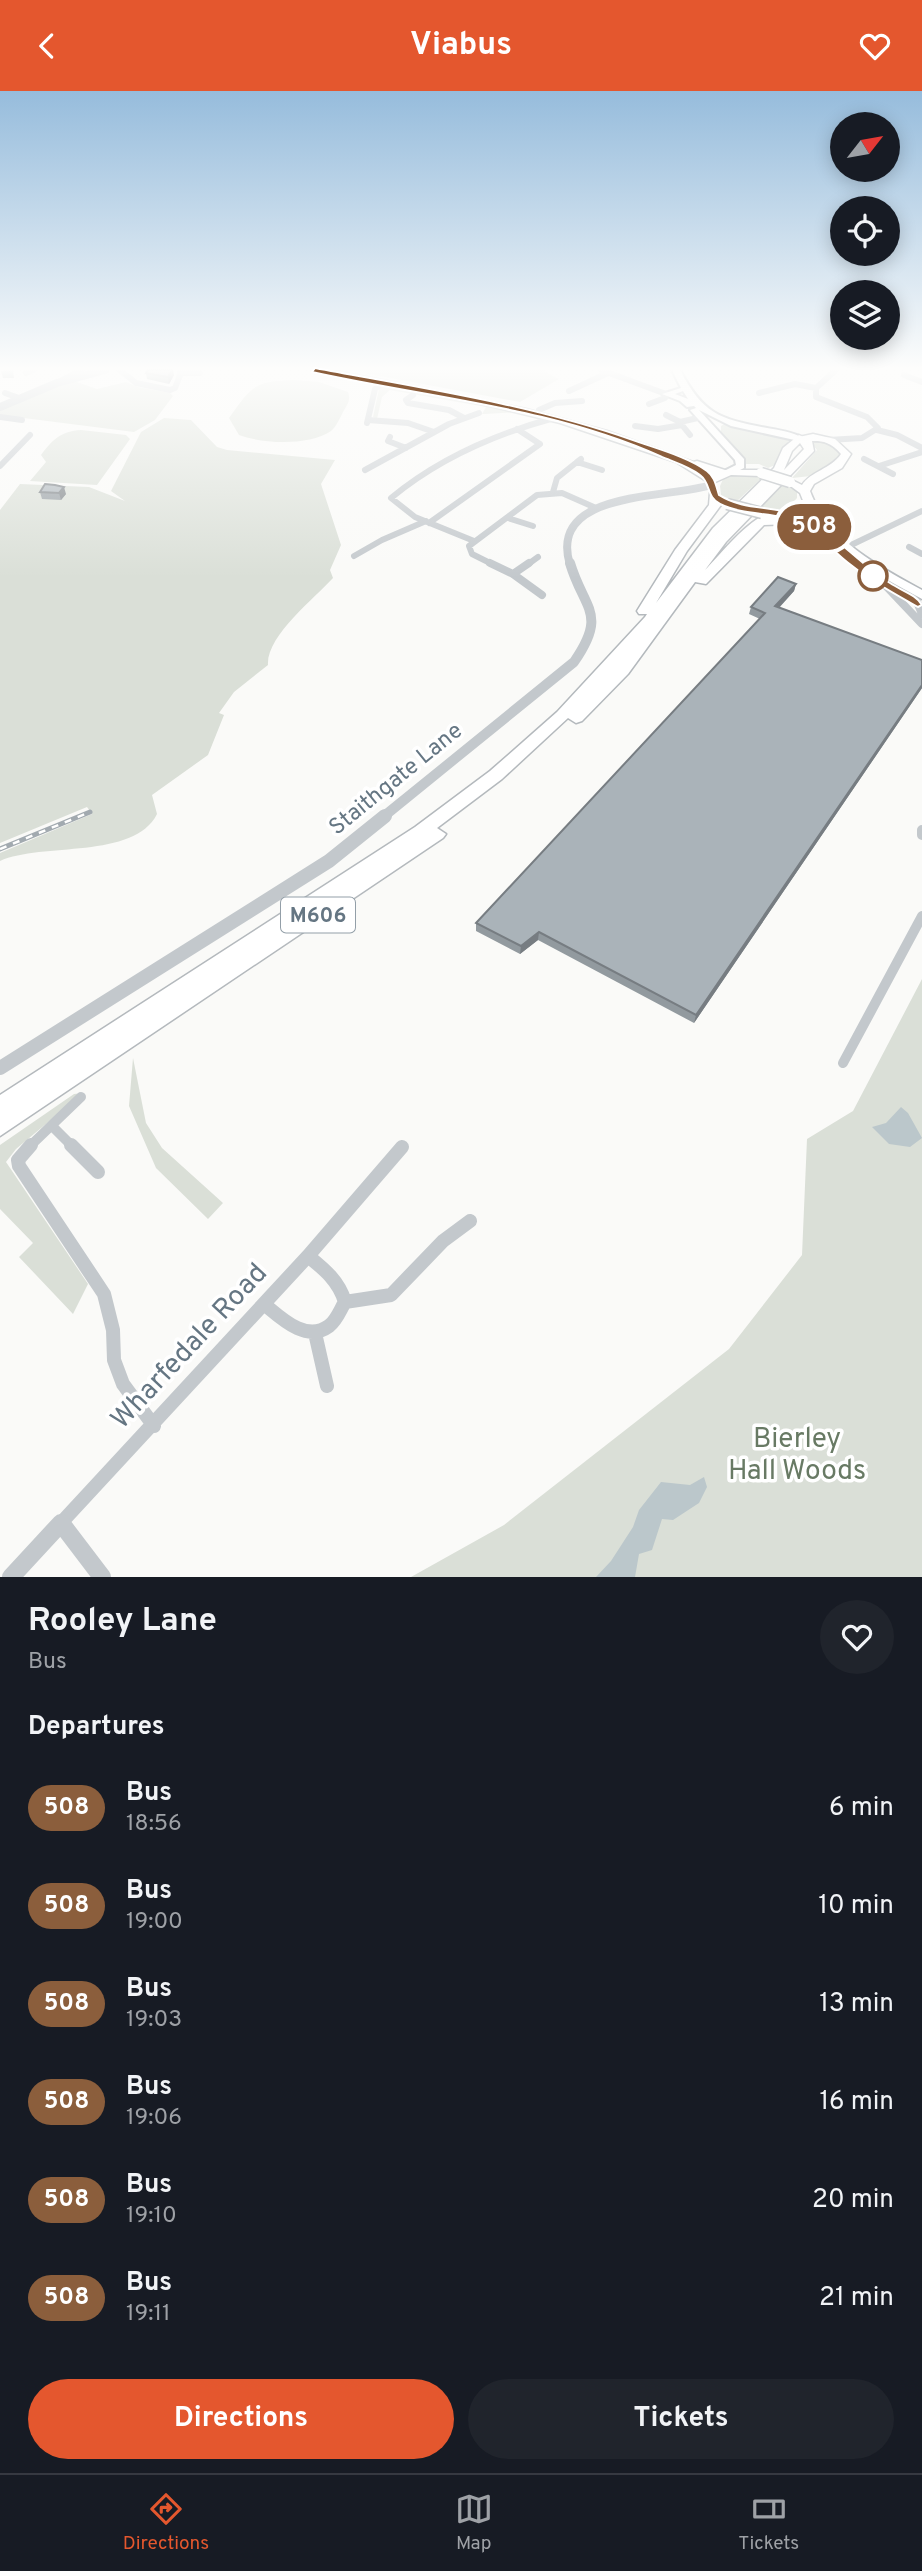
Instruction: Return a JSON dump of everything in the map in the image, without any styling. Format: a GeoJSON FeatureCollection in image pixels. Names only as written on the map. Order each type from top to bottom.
{"type":"FeatureCollection","features":[{"type":"Feature","properties":{"kind":"highway"},"geometry":{"type":"LineString","coordinates":[[618,439],[695,468],[727,504],[760,519],[792,520],[804,524],[921,604]]}},
{"type":"Feature","properties":{"kind":"highway"},"geometry":{"type":"LineString","coordinates":[[631,439],[710,470],[761,473],[790,482],[805,494],[819,522],[891,583]]}},
{"type":"Feature","properties":{"kind":"highway","name":"M606"},"geometry":{"type":"LineString","coordinates":[[0,1107],[307,907],[458,804],[505,767],[563,715],[650,619],[717,531],[779,469],[788,450],[798,439]]}},
{"type":"Feature","properties":{"kind":"highway","name":"M606"},"geometry":{"type":"LineString","coordinates":[[616,679],[714,547],[751,506],[804,457],[810,446],[801,439]]}},
{"type":"Feature","properties":{"kind":"highway"},"geometry":{"type":"LineString","coordinates":[[779,514],[793,510],[805,494],[810,481],[843,462],[846,454],[841,447],[828,440]]}},
{"type":"Feature","properties":{"kind":"highway"},"geometry":{"type":"LineString","coordinates":[[713,489],[727,472]]}},
{"type":"Feature","properties":{"kind":"highway","name":"M606"},"geometry":{"type":"LineString","coordinates":[[624,647],[681,550],[715,505],[713,489]]}},
{"type":"Feature","properties":{"kind":"highway"},"geometry":{"type":"LineString","coordinates":[[779,514],[807,523],[823,537]]}},
{"type":"Feature","properties":{"kind":"highway","name":"M606"},"geometry":{"type":"LineString","coordinates":[[0,1126],[448,826],[542,750],[616,679],[760,519],[779,514]]}},
{"type":"Feature","properties":{"kind":"main road"},"geometry":{"type":"LineString","coordinates":[[722,439],[739,459],[740,466],[727,472]]}},
{"type":"Feature","properties":{"kind":"street"},"geometry":{"type":"LineString","coordinates":[[0,466],[26,439]]}},
{"type":"Feature","properties":{"kind":"street"},"geometry":{"type":"LineString","coordinates":[[389,439],[406,448]]}},
{"type":"Feature","properties":{"kind":"street"},"geometry":{"type":"LineString","coordinates":[[368,466],[421,439]]}},
{"type":"Feature","properties":{"kind":"street"},"geometry":{"type":"LineString","coordinates":[[474,541],[428,522],[394,504],[391,498],[454,457],[494,439]]}},
{"type":"Feature","properties":{"kind":"street"},"geometry":{"type":"LineString","coordinates":[[354,556],[382,540],[428,522],[540,444],[533,439]]}},
{"type":"Feature","properties":{"kind":"street"},"geometry":{"type":"LineString","coordinates":[[828,440],[845,439]]}},
{"type":"Feature","properties":{"kind":"street"},"geometry":{"type":"LineString","coordinates":[[841,447],[853,439]]}},
{"type":"Feature","properties":{"kind":"street"},"geometry":{"type":"LineString","coordinates":[[904,439],[922,450]]}},
{"type":"Feature","properties":{"kind":"street"},"geometry":{"type":"LineString","coordinates":[[879,466],[922,450]]}},
{"type":"Feature","properties":{"kind":"street"},"geometry":{"type":"LineString","coordinates":[[864,459],[892,474]]}},
{"type":"Feature","properties":{"kind":"street"},"geometry":{"type":"LineString","coordinates":[[553,492],[552,484],[555,479],[579,460],[602,470]]}},
{"type":"Feature","properties":{"kind":"street","name":"Staithgate Lane"},"geometry":{"type":"LineString","coordinates":[[0,1068],[329,861],[574,662],[591,640],[594,625],[589,602],[566,557],[566,541],[573,527],[596,508],[629,497],[713,489]]}},
{"type":"Feature","properties":{"kind":"street"},"geometry":{"type":"LineString","coordinates":[[542,595],[513,574],[472,554],[468,549],[474,541],[508,518],[531,498],[553,492],[575,496],[596,508]]}},
{"type":"Feature","properties":{"kind":"street"},"geometry":{"type":"LineString","coordinates":[[847,547],[921,512]]}},
{"type":"Feature","properties":{"kind":"street"},"geometry":{"type":"LineString","coordinates":[[508,518],[533,526]]}},
{"type":"Feature","properties":{"kind":"street"},"geometry":{"type":"LineString","coordinates":[[909,547],[922,554]]}},
{"type":"Feature","properties":{"kind":"street"},"geometry":{"type":"LineString","coordinates":[[513,574],[538,557]]}},
{"type":"Feature","properties":{"kind":"street"},"geometry":{"type":"LineString","coordinates":[[891,583],[922,624]]}},
{"type":"Feature","properties":{"kind":"street"},"geometry":{"type":"LineString","coordinates":[[922,830],[922,835]]}},
{"type":"Feature","properties":{"kind":"street"},"geometry":{"type":"LineString","coordinates":[[844,1063],[922,916]]}},
{"type":"Feature","properties":{"kind":"street"},"geometry":{"type":"LineString","coordinates":[[81,1097],[23,1153],[18,1160],[19,1165],[104,1294],[113,1330],[114,1360],[118,1372],[123,1384],[154,1426]]}},
{"type":"Feature","properties":{"kind":"street"},"geometry":{"type":"LineString","coordinates":[[52,1126],[98,1172]]}},
{"type":"Feature","properties":{"kind":"street","name":"Wharfedale Road"},"geometry":{"type":"LineString","coordinates":[[11,1577],[154,1426],[308,1256],[402,1147]]}},
{"type":"Feature","properties":{"kind":"street"},"geometry":{"type":"LineString","coordinates":[[345,1302],[391,1294],[443,1241],[470,1221]]}},
{"type":"Feature","properties":{"kind":"street"},"geometry":{"type":"LineString","coordinates":[[264,1304],[287,1323],[315,1333],[331,1326],[345,1302],[341,1288],[333,1277],[308,1256]]}},
{"type":"Feature","properties":{"kind":"street"},"geometry":{"type":"LineString","coordinates":[[315,1333],[327,1386]]}},
{"type":"Feature","properties":{"kind":"street"},"geometry":{"type":"LineString","coordinates":[[61,1523],[102,1577]]}},
{"type":"Feature","properties":{"kind":"green space"},"geometry":{"type":"Polygon","coordinates":[[[130,439],[97,485],[30,481],[46,462],[41,455],[53,441],[130,439]]]}},
{"type":"Feature","properties":{"kind":"green space"},"geometry":{"type":"Polygon","coordinates":[[[137,439],[210,439],[217,447],[227,450],[335,460],[321,484],[341,545],[330,570],[333,578],[283,630],[269,654],[268,665],[234,692],[219,713],[224,715],[208,755],[152,795],[157,814],[145,828],[129,838],[108,844],[18,855],[0,861],[0,853],[92,814],[87,807],[0,843],[0,510],[20,484],[89,487],[125,501],[111,491],[137,439]]]}},
{"type":"Feature","properties":{"kind":"green space"},"geometry":{"type":"Polygon","coordinates":[[[256,439],[309,439],[286,442],[256,439]]]}},
{"type":"Feature","properties":{"kind":"green space"},"geometry":{"type":"Polygon","coordinates":[[[727,439],[790,439],[775,465],[768,468],[759,464],[746,464],[727,439]]]}},
{"type":"Feature","properties":{"kind":"green space"},"geometry":{"type":"Polygon","coordinates":[[[808,439],[831,443],[840,452],[838,459],[811,476],[792,478],[817,450],[808,439]]]}},
{"type":"Feature","properties":{"kind":"green space"},"geometry":{"type":"Polygon","coordinates":[[[734,474],[763,477],[736,502],[721,495],[720,486],[724,477],[734,474]]]}},
{"type":"Feature","properties":{"kind":"green space"},"geometry":{"type":"Polygon","coordinates":[[[783,484],[797,491],[797,498],[789,506],[758,509],[783,484]]]}},
{"type":"Feature","properties":{"kind":"green space","name":"Bierley Hall Woods"},"geometry":{"type":"Polygon","coordinates":[[[922,979],[922,1577],[411,1577],[504,1525],[729,1349],[802,1255],[807,1139],[853,1111],[922,979]]]}},
{"type":"Feature","properties":{"kind":"green space"},"geometry":{"type":"Polygon","coordinates":[[[133,1058],[146,1123],[162,1148],[223,1203],[208,1219],[156,1168],[129,1106],[133,1058]]]}},
{"type":"Feature","properties":{"kind":"green space"},"geometry":{"type":"Polygon","coordinates":[[[83,1093],[16,1149],[6,1162],[88,1284],[73,1314],[19,1257],[33,1243],[0,1209],[0,1145],[74,1094],[83,1093]]]}},
{"type":"Feature","properties":{"kind":"shaded area"},"geometry":{"type":"Polygon","coordinates":[[[901,1107],[908,1113],[922,1138],[910,1147],[889,1144],[872,1127],[886,1123],[901,1107]]]}},
{"type":"Feature","properties":{"kind":"shaded area"},"geometry":{"type":"Polygon","coordinates":[[[704,1477],[707,1487],[699,1503],[673,1520],[662,1519],[652,1550],[639,1554],[635,1577],[596,1577],[611,1561],[633,1527],[639,1510],[661,1482],[690,1485],[704,1477]]]}},
{"type":"Feature","properties":{"kind":"building"},"geometry":{"type":"Polygon","coordinates":[[[45,484],[64,487],[59,493],[40,492],[45,484]]]}},
{"type":"Feature","properties":{"kind":"building"},"geometry":{"type":"Polygon","coordinates":[[[778,577],[796,584],[775,606],[922,660],[922,685],[696,1015],[539,932],[521,946],[476,923],[765,613],[751,607],[778,577]]]}},
{"type":"Feature","properties":{"kind":"railway"},"geometry":{"type":"LineString","coordinates":[[0,849],[90,812]]}},
{"type":"Feature","properties":{"kind":"bus line","name":"508"},"geometry":{"type":"LineString","coordinates":[[622,439],[692,466],[710,481],[714,496],[732,506],[791,516],[807,523],[836,549],[886,586],[922,605]]}}]}
